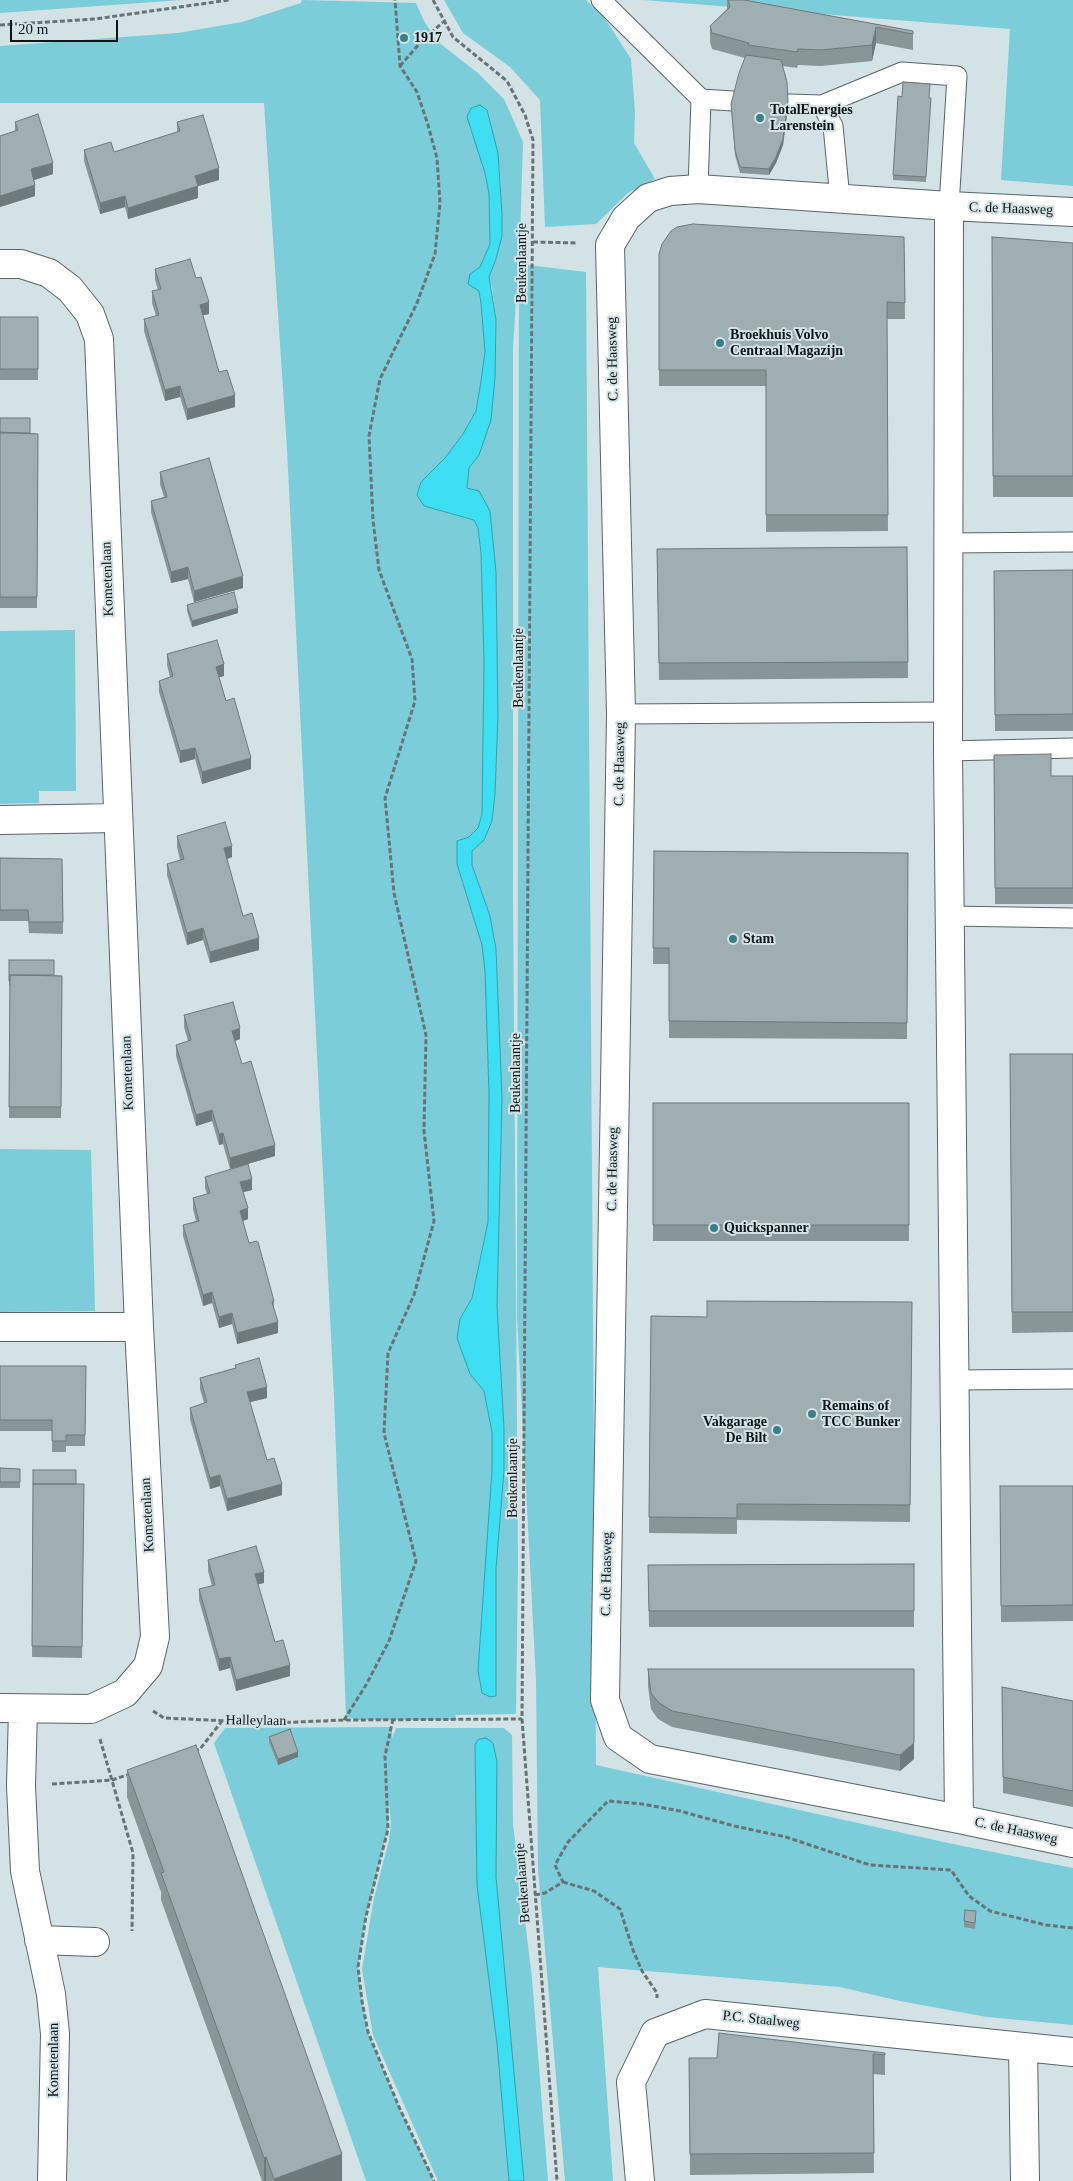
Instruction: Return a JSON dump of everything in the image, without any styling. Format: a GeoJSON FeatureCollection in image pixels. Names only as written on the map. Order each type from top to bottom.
{"type":"FeatureCollection","features":[{"type":"Feature","properties":{"kind":"street","name":"C. de Haasweg"},"geometry":{"type":"LineString","coordinates":[[1073,212],[840,200],[698,189],[670,191],[648,198],[626,218],[610,245],[621,714],[605,1700],[618,1737],[650,1759],[1073,1843]]}},
{"type":"Feature","properties":{"kind":"street","name":"C. de Haasweg"},"geometry":{"type":"LineString","coordinates":[[949,206],[948,751],[958,1819]]}},
{"type":"Feature","properties":{"kind":"street","name":"Kometenlaan"},"geometry":{"type":"LineString","coordinates":[[0,264],[21,264],[49,273],[70,289],[90,314],[99,339],[139,1327],[155,1637],[148,1666],[124,1693]]}},
{"type":"Feature","properties":{"kind":"street"},"geometry":{"type":"LineString","coordinates":[[0,820],[118,818]]}},
{"type":"Feature","properties":{"kind":"street"},"geometry":{"type":"LineString","coordinates":[[0,1327],[139,1327]]}},
{"type":"Feature","properties":{"kind":"street"},"geometry":{"type":"LineString","coordinates":[[11,1708],[91,1708],[124,1693]]}},
{"type":"Feature","properties":{"kind":"street","name":"Kometenlaan"},"geometry":{"type":"LineString","coordinates":[[11,1708],[21,1786],[25,1871],[38,1940],[51,1994],[55,2034],[52,2181]]}},
{"type":"Feature","properties":{"kind":"street"},"geometry":{"type":"LineString","coordinates":[[38,1940],[95,1942]]}},
{"type":"Feature","properties":{"kind":"street","name":"P.C. Staalweg"},"geometry":{"type":"LineString","coordinates":[[655,2033],[705,2014],[1073,2052]]}},
{"type":"Feature","properties":{"kind":"street"},"geometry":{"type":"LineString","coordinates":[[640,2181],[631,2082],[655,2033]]}},
{"type":"Feature","properties":{"kind":"street"},"geometry":{"type":"LineString","coordinates":[[1023,2047],[1025,2181]]}},
{"type":"Feature","properties":{"kind":"lane"},"geometry":{"type":"LineString","coordinates":[[602,0],[702,99],[733,101]]}},
{"type":"Feature","properties":{"kind":"lane"},"geometry":{"type":"LineString","coordinates":[[788,104],[822,105],[902,72],[957,76],[949,206]]}},
{"type":"Feature","properties":{"kind":"lane"},"geometry":{"type":"LineString","coordinates":[[698,189],[702,99]]}},
{"type":"Feature","properties":{"kind":"lane"},"geometry":{"type":"LineString","coordinates":[[822,105],[833,126],[840,200]]}},
{"type":"Feature","properties":{"kind":"lane"},"geometry":{"type":"LineString","coordinates":[[948,543],[1073,542]]}},
{"type":"Feature","properties":{"kind":"lane"},"geometry":{"type":"LineString","coordinates":[[621,714],[948,712]]}},
{"type":"Feature","properties":{"kind":"lane"},"geometry":{"type":"LineString","coordinates":[[948,751],[1073,748]]}},
{"type":"Feature","properties":{"kind":"lane"},"geometry":{"type":"LineString","coordinates":[[950,916],[1073,918]]}},
{"type":"Feature","properties":{"kind":"lane"},"geometry":{"type":"LineString","coordinates":[[954,1380],[1073,1379]]}},
{"type":"Feature","properties":{"kind":"path"},"geometry":{"type":"LineString","coordinates":[[0,25],[95,19],[229,0]]}},
{"type":"Feature","properties":{"kind":"path"},"geometry":{"type":"LineString","coordinates":[[344,1720],[389,1641],[416,1561],[384,1433],[388,1353],[414,1295],[434,1221],[424,1131],[426,1035],[394,894],[385,798],[416,701],[412,659],[379,570],[373,520],[369,436],[380,379],[417,303],[434,254],[440,203],[437,158],[428,125],[417,92],[400,66],[395,0]]}},
{"type":"Feature","properties":{"kind":"path","name":"Beukenlaantje"},"geometry":{"type":"LineString","coordinates":[[433,0],[443,22],[453,36],[507,81],[525,115],[533,140],[522,1719],[557,2181]]}},
{"type":"Feature","properties":{"kind":"path"},"geometry":{"type":"LineString","coordinates":[[400,66],[420,42],[443,22]]}},
{"type":"Feature","properties":{"kind":"path"},"geometry":{"type":"LineString","coordinates":[[533,242],[610,245]]}},
{"type":"Feature","properties":{"kind":"path","name":"Halleylaan"},"geometry":{"type":"LineString","coordinates":[[124,1693],[164,1718],[274,1723],[392,1719],[522,1719]]}},
{"type":"Feature","properties":{"kind":"path"},"geometry":{"type":"LineString","coordinates":[[91,1708],[133,1853],[132,1931]]}},
{"type":"Feature","properties":{"kind":"path"},"geometry":{"type":"LineString","coordinates":[[392,1719],[385,1756],[388,1829],[366,1916],[358,1967],[368,2032],[399,2107],[434,2181]]}},
{"type":"Feature","properties":{"kind":"path"},"geometry":{"type":"LineString","coordinates":[[191,1752],[200,1748],[223,1721]]}},
{"type":"Feature","properties":{"kind":"path"},"geometry":{"type":"LineString","coordinates":[[21,1786],[112,1780],[138,1770]]}},
{"type":"Feature","properties":{"kind":"path"},"geometry":{"type":"LineString","coordinates":[[563,1882],[555,1865],[568,1842],[608,1800],[680,1811],[734,1826],[786,1837],[870,1865],[951,1870],[969,1896],[990,1911],[1046,1925],[1073,1928]]}},
{"type":"Feature","properties":{"kind":"path"},"geometry":{"type":"LineString","coordinates":[[535,1895],[544,1893],[563,1882],[594,1890],[620,1909],[642,1970],[657,1993],[655,2033]]}},
{"type":"Feature","properties":{"kind":"shaded area"},"geometry":{"type":"Polygon","coordinates":[[[0,0],[182,0],[0,13],[0,0]]]}},
{"type":"Feature","properties":{"kind":"shaded area"},"geometry":{"type":"Polygon","coordinates":[[[302,0],[416,3],[424,21],[437,41],[479,74],[504,99],[523,142],[520,240],[513,347],[513,897],[518,1563],[516,1714],[455,1715],[457,1720],[356,1720],[346,1716],[334,1397],[287,449],[264,103],[0,103],[0,46],[178,33],[242,22],[301,3],[302,0]],[[469,127],[476,141],[489,194],[490,244],[480,267],[470,274],[479,291],[484,322],[485,352],[476,411],[463,434],[445,458],[421,482],[444,511],[474,520],[478,528],[481,553],[484,660],[482,814],[478,828],[469,837],[457,841],[457,864],[482,945],[485,972],[489,1093],[488,1222],[472,1298],[460,1319],[470,1374],[484,1391],[492,1432],[492,1470],[478,1670],[482,1693],[496,1696],[496,1569],[504,1470],[504,1428],[497,1306],[502,1098],[496,949],[490,916],[472,865],[472,851],[484,840],[492,821],[495,794],[498,716],[496,572],[490,511],[467,488],[469,468],[479,455],[495,378],[496,320],[489,277],[502,236],[498,153],[469,127]]]}},
{"type":"Feature","properties":{"kind":"shaded area"},"geometry":{"type":"Polygon","coordinates":[[[444,0],[586,0],[604,17],[631,59],[635,112],[634,143],[655,179],[628,193],[596,224],[545,227],[540,100],[510,67],[463,33],[444,0]]]}},
{"type":"Feature","properties":{"kind":"shaded area"},"geometry":{"type":"Polygon","coordinates":[[[643,0],[1073,0],[1073,186],[1001,180],[1010,29],[643,0]]]}},
{"type":"Feature","properties":{"kind":"shaded area"},"geometry":{"type":"Polygon","coordinates":[[[480,105],[487,110],[498,153],[502,214],[502,236],[489,277],[496,320],[495,378],[491,420],[479,455],[469,468],[467,488],[479,491],[490,511],[496,572],[498,716],[495,794],[492,821],[484,840],[472,851],[472,865],[490,916],[496,949],[502,1098],[497,1306],[504,1428],[504,1470],[496,1569],[496,1696],[490,1697],[482,1693],[478,1670],[492,1470],[492,1432],[484,1391],[470,1374],[457,1338],[460,1319],[472,1298],[488,1222],[489,1093],[485,972],[482,945],[457,864],[457,841],[469,837],[478,828],[482,814],[484,660],[481,553],[478,528],[474,520],[424,506],[417,495],[421,482],[445,458],[463,434],[476,411],[481,381],[485,352],[481,303],[479,291],[468,284],[470,274],[480,267],[490,244],[489,194],[485,173],[467,117],[471,108],[480,105]]]}},
{"type":"Feature","properties":{"kind":"shaded area"},"geometry":{"type":"Polygon","coordinates":[[[519,264],[586,272],[596,1765],[948,1843],[1073,1868],[1073,2025],[987,2017],[900,2001],[840,1987],[598,1967],[613,2181],[565,2181],[538,1869],[536,1680],[517,1317],[519,264]]]}},
{"type":"Feature","properties":{"kind":"shaded area"},"geometry":{"type":"Polygon","coordinates":[[[75,630],[76,791],[39,791],[39,803],[0,804],[0,631],[75,630]]]}},
{"type":"Feature","properties":{"kind":"shaded area"},"geometry":{"type":"Polygon","coordinates":[[[0,1149],[91,1150],[95,1311],[0,1312],[0,1149]]]}},
{"type":"Feature","properties":{"kind":"shaded area"},"geometry":{"type":"Polygon","coordinates":[[[392,1727],[392,1738],[396,1728],[504,1728],[512,1735],[513,1824],[532,1978],[548,2181],[524,2181],[496,1877],[496,1829],[475,1754],[477,1885],[497,2044],[509,2181],[438,2181],[373,2035],[362,1969],[374,1898],[389,1840],[391,1824],[389,1804],[388,1829],[366,1916],[358,1967],[362,2001],[368,2032],[399,2107],[434,2181],[366,2181],[214,1743],[225,1728],[392,1727]]]}},
{"type":"Feature","properties":{"kind":"shaded area"},"geometry":{"type":"Polygon","coordinates":[[[486,1738],[493,1743],[497,1762],[496,1877],[524,2181],[509,2181],[497,2044],[477,1885],[475,1744],[479,1739],[486,1738]]]}},
{"type":"Feature","properties":{"kind":"building"},"geometry":{"type":"Polygon","coordinates":[[[728,0],[744,0],[913,31],[913,34],[876,27],[872,45],[821,50],[798,49],[797,52],[748,45],[749,43],[712,33],[710,26],[730,7],[728,0]]]}},
{"type":"Feature","properties":{"kind":"building"},"geometry":{"type":"Polygon","coordinates":[[[746,55],[781,60],[787,82],[788,101],[783,139],[769,169],[740,167],[735,150],[731,104],[746,55]]]}},
{"type":"Feature","properties":{"kind":"building"},"geometry":{"type":"Polygon","coordinates":[[[903,82],[930,84],[929,98],[931,98],[926,177],[893,175],[898,96],[902,97],[903,82]]]}},
{"type":"Feature","properties":{"kind":"building"},"geometry":{"type":"Polygon","coordinates":[[[38,114],[53,163],[31,169],[35,185],[0,196],[0,136],[18,130],[15,122],[38,114]]]}},
{"type":"Feature","properties":{"kind":"building"},"geometry":{"type":"Polygon","coordinates":[[[203,115],[219,168],[195,176],[198,186],[128,208],[125,196],[100,203],[84,150],[111,142],[114,152],[180,131],[177,122],[203,115]]]}},
{"type":"Feature","properties":{"kind":"building"},"geometry":{"type":"Polygon","coordinates":[[[693,224],[904,237],[905,303],[887,302],[888,515],[766,515],[766,370],[659,370],[659,254],[662,244],[671,231],[677,227],[693,224]]]}},
{"type":"Feature","properties":{"kind":"building"},"geometry":{"type":"Polygon","coordinates":[[[992,237],[1073,243],[1073,476],[993,476],[992,237]]]}},
{"type":"Feature","properties":{"kind":"building"},"geometry":{"type":"Polygon","coordinates":[[[190,259],[196,278],[201,277],[209,302],[200,305],[219,372],[227,370],[235,395],[187,409],[180,386],[165,390],[144,319],[159,315],[152,291],[161,289],[155,269],[190,259]]]}},
{"type":"Feature","properties":{"kind":"building"},"geometry":{"type":"Polygon","coordinates":[[[0,317],[38,317],[38,369],[0,369],[0,317]]]}},
{"type":"Feature","properties":{"kind":"building"},"geometry":{"type":"Polygon","coordinates":[[[0,418],[30,418],[30,433],[0,433],[0,418]]]}},
{"type":"Feature","properties":{"kind":"building"},"geometry":{"type":"Polygon","coordinates":[[[0,432],[38,434],[37,597],[0,597],[0,432]]]}},
{"type":"Feature","properties":{"kind":"building"},"geometry":{"type":"Polygon","coordinates":[[[209,458],[243,576],[194,591],[188,567],[171,572],[151,501],[167,497],[160,472],[209,458]]]}},
{"type":"Feature","properties":{"kind":"building"},"geometry":{"type":"Polygon","coordinates":[[[907,547],[908,662],[659,663],[657,549],[907,547]]]}},
{"type":"Feature","properties":{"kind":"building"},"geometry":{"type":"Polygon","coordinates":[[[1073,570],[1073,714],[995,715],[994,571],[1073,570]]]}},
{"type":"Feature","properties":{"kind":"building"},"geometry":{"type":"Polygon","coordinates":[[[234,592],[238,608],[192,621],[187,605],[234,592]]]}},
{"type":"Feature","properties":{"kind":"building"},"geometry":{"type":"Polygon","coordinates":[[[217,640],[224,664],[216,667],[226,701],[234,698],[251,758],[202,772],[195,748],[180,751],[159,681],[173,676],[167,654],[217,640]]]}},
{"type":"Feature","properties":{"kind":"building"},"geometry":{"type":"Polygon","coordinates":[[[1051,754],[1051,776],[1073,776],[1073,888],[995,888],[994,755],[1051,754]]]}},
{"type":"Feature","properties":{"kind":"building"},"geometry":{"type":"Polygon","coordinates":[[[225,822],[232,846],[224,848],[243,916],[252,913],[259,938],[210,952],[203,928],[187,933],[167,864],[184,859],[177,836],[225,822]]]}},
{"type":"Feature","properties":{"kind":"building"},"geometry":{"type":"Polygon","coordinates":[[[654,851],[908,853],[907,1023],[669,1021],[669,948],[653,948],[654,851]]]}},
{"type":"Feature","properties":{"kind":"building"},"geometry":{"type":"Polygon","coordinates":[[[0,858],[62,859],[63,922],[29,922],[28,910],[0,910],[0,858]]]}},
{"type":"Feature","properties":{"kind":"building"},"geometry":{"type":"Polygon","coordinates":[[[9,960],[54,960],[54,975],[10,975],[9,981],[9,960]]]}},
{"type":"Feature","properties":{"kind":"building"},"geometry":{"type":"Polygon","coordinates":[[[10,975],[62,976],[61,1107],[9,1107],[10,975]]]}},
{"type":"Feature","properties":{"kind":"building"},"geometry":{"type":"Polygon","coordinates":[[[233,1002],[240,1028],[232,1031],[242,1064],[251,1061],[275,1145],[230,1158],[223,1133],[219,1134],[212,1110],[196,1115],[176,1045],[191,1040],[184,1015],[233,1002]]]}},
{"type":"Feature","properties":{"kind":"building"},"geometry":{"type":"Polygon","coordinates":[[[1010,1054],[1073,1054],[1073,1312],[1012,1312],[1010,1054]]]}},
{"type":"Feature","properties":{"kind":"building"},"geometry":{"type":"Polygon","coordinates":[[[653,1103],[909,1103],[909,1225],[653,1225],[653,1103]]]}},
{"type":"Feature","properties":{"kind":"building"},"geometry":{"type":"Polygon","coordinates":[[[248,1164],[252,1179],[240,1182],[248,1208],[240,1211],[249,1243],[258,1242],[278,1322],[237,1333],[232,1313],[219,1317],[212,1292],[203,1295],[183,1225],[199,1221],[193,1198],[210,1193],[205,1177],[248,1164]]]}},
{"type":"Feature","properties":{"kind":"building"},"geometry":{"type":"Polygon","coordinates":[[[707,1301],[912,1302],[910,1505],[737,1504],[737,1518],[649,1517],[651,1316],[707,1317],[707,1301]]]}},
{"type":"Feature","properties":{"kind":"building"},"geometry":{"type":"Polygon","coordinates":[[[259,1358],[267,1387],[247,1392],[267,1460],[274,1458],[282,1484],[227,1499],[220,1475],[210,1478],[190,1408],[207,1402],[200,1378],[236,1368],[235,1365],[259,1358]]]}},
{"type":"Feature","properties":{"kind":"building"},"geometry":{"type":"Polygon","coordinates":[[[0,1366],[86,1366],[85,1435],[66,1435],[66,1441],[52,1441],[52,1420],[0,1420],[0,1366]]]}},
{"type":"Feature","properties":{"kind":"building"},"geometry":{"type":"Polygon","coordinates":[[[0,1468],[20,1469],[20,1482],[0,1482],[0,1468]]]}},
{"type":"Feature","properties":{"kind":"building"},"geometry":{"type":"Polygon","coordinates":[[[33,1470],[76,1470],[76,1484],[33,1484],[33,1470]]]}},
{"type":"Feature","properties":{"kind":"building"},"geometry":{"type":"Polygon","coordinates":[[[33,1484],[84,1484],[82,1647],[32,1646],[33,1484]]]}},
{"type":"Feature","properties":{"kind":"building"},"geometry":{"type":"Polygon","coordinates":[[[1000,1486],[1073,1486],[1073,1605],[1001,1606],[1000,1486]]]}},
{"type":"Feature","properties":{"kind":"building"},"geometry":{"type":"Polygon","coordinates":[[[256,1546],[264,1572],[255,1574],[275,1642],[283,1640],[290,1665],[236,1680],[230,1657],[219,1659],[199,1589],[215,1585],[208,1560],[256,1546]]]}},
{"type":"Feature","properties":{"kind":"building"},"geometry":{"type":"Polygon","coordinates":[[[914,1564],[914,1611],[649,1611],[648,1565],[914,1564]]]}},
{"type":"Feature","properties":{"kind":"building"},"geometry":{"type":"Polygon","coordinates":[[[648,1669],[914,1669],[914,1743],[900,1755],[672,1711],[658,1702],[651,1693],[648,1669]]]}},
{"type":"Feature","properties":{"kind":"building"},"geometry":{"type":"Polygon","coordinates":[[[1002,1687],[1073,1701],[1073,1791],[1003,1777],[1002,1687]]]}},
{"type":"Feature","properties":{"kind":"building"},"geometry":{"type":"Polygon","coordinates":[[[290,1729],[298,1752],[278,1759],[269,1737],[290,1729]]]}},
{"type":"Feature","properties":{"kind":"building"},"geometry":{"type":"Polygon","coordinates":[[[196,1745],[342,2154],[274,2179],[266,2157],[264,2158],[161,1873],[164,1872],[127,1770],[196,1745]]]}},
{"type":"Feature","properties":{"kind":"building"},"geometry":{"type":"Polygon","coordinates":[[[965,1910],[976,1911],[975,1923],[964,1921],[965,1910]]]}},
{"type":"Feature","properties":{"kind":"building"},"geometry":{"type":"Polygon","coordinates":[[[719,2033],[885,2053],[885,2055],[873,2054],[874,2153],[690,2154],[689,2058],[717,2058],[719,2033]]]}},
{"type":"Feature","properties":{"kind":"place","name":"1917"},"geometry":{"type":"Point","coordinates":[404,38]}},
{"type":"Feature","properties":{"kind":"place","name":"TotalEnergies Larenstein"},"geometry":{"type":"Point","coordinates":[760,118]}},
{"type":"Feature","properties":{"kind":"place","name":"Broekhuis Volvo Centraal Magazijn"},"geometry":{"type":"Point","coordinates":[720,343]}},
{"type":"Feature","properties":{"kind":"place","name":"Stam"},"geometry":{"type":"Point","coordinates":[733,939]}},
{"type":"Feature","properties":{"kind":"place","name":"Quickspanner"},"geometry":{"type":"Point","coordinates":[714,1228]}},
{"type":"Feature","properties":{"kind":"place","name":"Remains of TCC Bunker"},"geometry":{"type":"Point","coordinates":[812,1414]}},
{"type":"Feature","properties":{"kind":"place","name":"Vakgarage De Bilt"},"geometry":{"type":"Point","coordinates":[777,1430]}}]}
